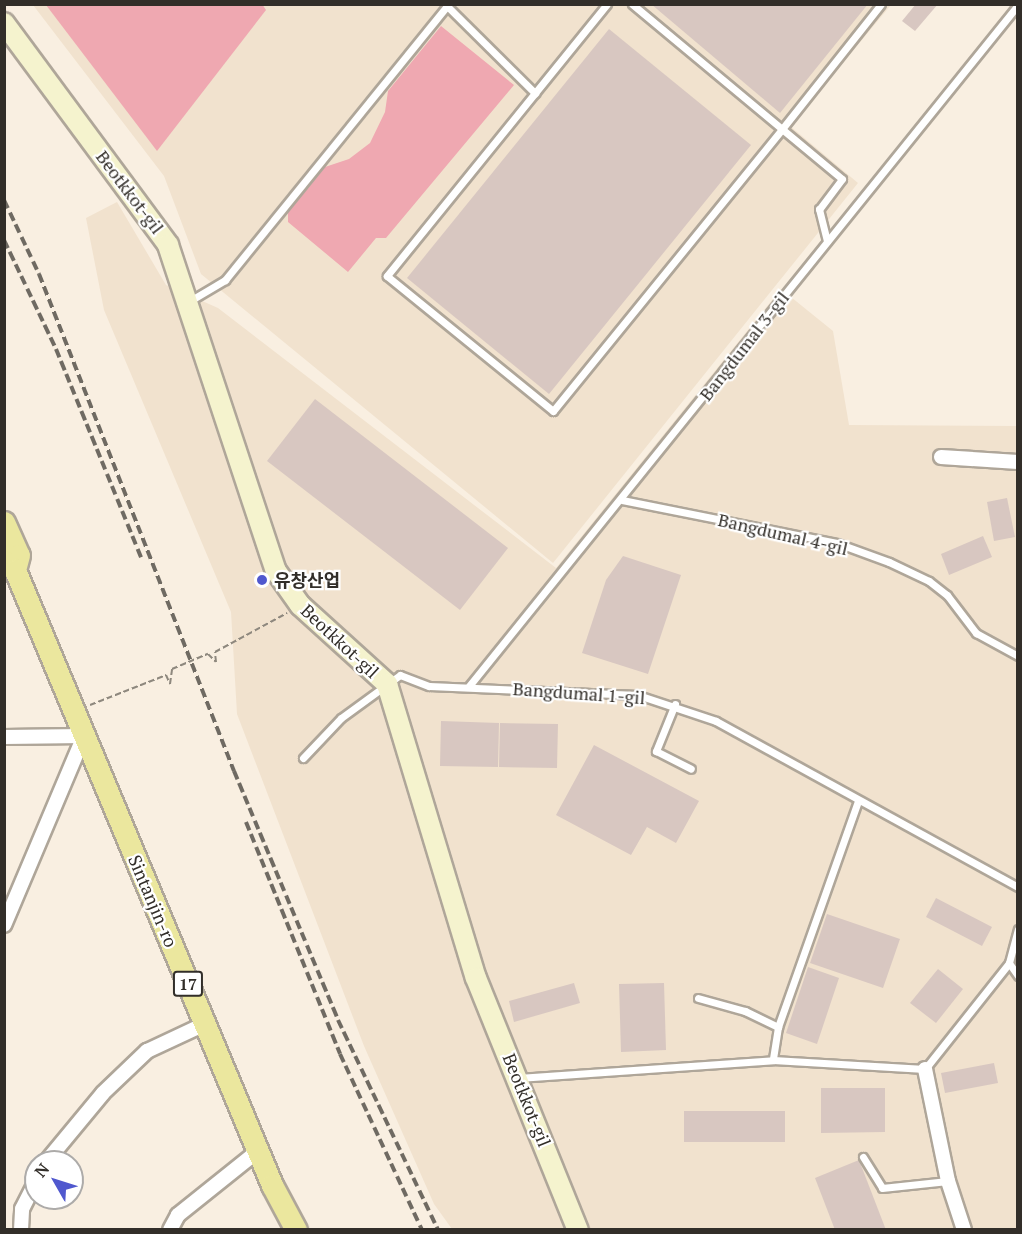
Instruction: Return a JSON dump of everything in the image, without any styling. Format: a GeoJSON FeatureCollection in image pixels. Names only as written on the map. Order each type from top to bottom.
{"type":"FeatureCollection","features":[{"type":"Feature","properties":{"kind":"main road","name":"Sintanjin-ro"},"geometry":{"type":"LineString","coordinates":[[4,522],[19,555],[10,565],[258,1151],[296,1230]]}},
{"type":"Feature","properties":{"kind":"street","name":"Beotkkot-gil"},"geometry":{"type":"LineString","coordinates":[[4,23],[147,212],[168,246],[188,302],[252,506],[276,571],[300,605],[387,684],[476,978],[578,1230]]}},
{"type":"Feature","properties":{"kind":"street"},"geometry":{"type":"LineString","coordinates":[[940,457],[1017,462]]}},
{"type":"Feature","properties":{"kind":"street"},"geometry":{"type":"LineString","coordinates":[[4,737],[84,736],[4,925]]}},
{"type":"Feature","properties":{"kind":"street"},"geometry":{"type":"LineString","coordinates":[[56,1150],[103,1093],[147,1051],[205,1024]]}},
{"type":"Feature","properties":{"kind":"street"},"geometry":{"type":"LineString","coordinates":[[925,1069],[948,1181],[964,1230]]}},
{"type":"Feature","properties":{"kind":"street"},"geometry":{"type":"LineString","coordinates":[[170,1230],[178,1215],[258,1151]]}},
{"type":"Feature","properties":{"kind":"street"},"geometry":{"type":"LineString","coordinates":[[21,1230],[24,1205]]}},
{"type":"Feature","properties":{"kind":"lane"},"geometry":{"type":"LineString","coordinates":[[607,4],[387,276],[553,411],[782,129],[880,4]]}},
{"type":"Feature","properties":{"kind":"lane"},"geometry":{"type":"LineString","coordinates":[[633,4],[842,179],[819,209],[827,241]]}},
{"type":"Feature","properties":{"kind":"lane","name":"Bangdumal 3-gil"},"geometry":{"type":"LineString","coordinates":[[469,686],[621,500],[1017,5]]}},
{"type":"Feature","properties":{"kind":"lane"},"geometry":{"type":"LineString","coordinates":[[188,302],[225,280],[447,6],[535,93]]}},
{"type":"Feature","properties":{"kind":"lane","name":"Bangdumal 4-gil"},"geometry":{"type":"LineString","coordinates":[[621,500],[837,543],[889,562],[929,581],[947,595],[976,633],[1017,656]]}},
{"type":"Feature","properties":{"kind":"lane","name":"Bangdumal 1-gil"},"geometry":{"type":"LineString","coordinates":[[387,684],[400,675],[429,686],[638,695],[675,704],[716,721],[1017,887]]}},
{"type":"Feature","properties":{"kind":"lane"},"geometry":{"type":"LineString","coordinates":[[303,759],[340,718],[387,684]]}},
{"type":"Feature","properties":{"kind":"lane"},"geometry":{"type":"LineString","coordinates":[[675,704],[656,751],[691,769]]}},
{"type":"Feature","properties":{"kind":"lane"},"geometry":{"type":"LineString","coordinates":[[773,1060],[778,1027],[858,801]]}},
{"type":"Feature","properties":{"kind":"lane"},"geometry":{"type":"LineString","coordinates":[[518,1078],[773,1060],[925,1069],[1009,963],[1017,929]]}},
{"type":"Feature","properties":{"kind":"lane"},"geometry":{"type":"LineString","coordinates":[[1009,963],[1017,976]]}},
{"type":"Feature","properties":{"kind":"lane"},"geometry":{"type":"LineString","coordinates":[[698,998],[745,1011],[778,1027]]}},
{"type":"Feature","properties":{"kind":"lane"},"geometry":{"type":"LineString","coordinates":[[863,1157],[882,1188],[948,1181]]}},
{"type":"Feature","properties":{"kind":"path"},"geometry":{"type":"LineString","coordinates":[[74,712],[166,675],[170,684],[172,669],[208,654],[216,662],[215,652],[300,605]]}},
{"type":"Feature","properties":{"kind":"shaded area"},"geometry":{"type":"Polygon","coordinates":[[[262,4],[266,10],[157,151],[46,5],[262,4]]]}},
{"type":"Feature","properties":{"kind":"shaded area"},"geometry":{"type":"Polygon","coordinates":[[[33,5],[891,5],[790,126],[858,183],[553,563],[201,274],[164,176],[33,5]]]}},
{"type":"Feature","properties":{"kind":"shaded area"},"geometry":{"type":"Polygon","coordinates":[[[441,26],[514,85],[386,238],[376,238],[348,272],[288,222],[288,209],[322,168],[349,159],[370,143],[385,112],[388,91],[441,26]]]}},
{"type":"Feature","properties":{"kind":"shaded area"},"geometry":{"type":"Polygon","coordinates":[[[117,202],[166,285],[218,308],[556,568],[781,289],[833,331],[849,425],[1017,426],[1017,1229],[452,1229],[434,1204],[364,1046],[237,714],[231,612],[104,310],[86,218],[117,202]]]}},
{"type":"Feature","properties":{"kind":"building"},"geometry":{"type":"Polygon","coordinates":[[[651,4],[868,4],[780,113],[651,4]]]}},
{"type":"Feature","properties":{"kind":"building"},"geometry":{"type":"Polygon","coordinates":[[[916,4],[938,4],[915,31],[902,21],[916,4]]]}},
{"type":"Feature","properties":{"kind":"building"},"geometry":{"type":"Polygon","coordinates":[[[609,29],[751,145],[549,394],[407,278],[609,29]]]}},
{"type":"Feature","properties":{"kind":"building"},"geometry":{"type":"Polygon","coordinates":[[[315,399],[508,548],[460,610],[267,461],[315,399]]]}},
{"type":"Feature","properties":{"kind":"building"},"geometry":{"type":"Polygon","coordinates":[[[1007,498],[1015,537],[994,541],[987,502],[1007,498]]]}},
{"type":"Feature","properties":{"kind":"building"},"geometry":{"type":"Polygon","coordinates":[[[983,536],[992,557],[949,575],[941,554],[983,536]]]}},
{"type":"Feature","properties":{"kind":"building"},"geometry":{"type":"Polygon","coordinates":[[[623,556],[681,575],[648,674],[582,653],[606,580],[623,556]]]}},
{"type":"Feature","properties":{"kind":"building"},"geometry":{"type":"Polygon","coordinates":[[[441,721],[499,723],[498,767],[440,766],[441,721]]]}},
{"type":"Feature","properties":{"kind":"building"},"geometry":{"type":"Polygon","coordinates":[[[500,723],[558,724],[557,768],[499,767],[500,723]]]}},
{"type":"Feature","properties":{"kind":"building"},"geometry":{"type":"Polygon","coordinates":[[[594,745],[699,801],[676,843],[647,827],[631,855],[556,815],[594,745]]]}},
{"type":"Feature","properties":{"kind":"building"},"geometry":{"type":"Polygon","coordinates":[[[936,898],[992,927],[982,946],[926,917],[936,898]]]}},
{"type":"Feature","properties":{"kind":"building"},"geometry":{"type":"Polygon","coordinates":[[[827,914],[900,939],[883,988],[810,963],[827,914]]]}},
{"type":"Feature","properties":{"kind":"building"},"geometry":{"type":"Polygon","coordinates":[[[808,967],[839,978],[817,1044],[786,1033],[808,967]]]}},
{"type":"Feature","properties":{"kind":"building"},"geometry":{"type":"Polygon","coordinates":[[[938,969],[963,989],[936,1023],[910,1003],[938,969]]]}},
{"type":"Feature","properties":{"kind":"building"},"geometry":{"type":"Polygon","coordinates":[[[574,983],[580,1003],[514,1022],[509,1001],[574,983]]]}},
{"type":"Feature","properties":{"kind":"building"},"geometry":{"type":"Polygon","coordinates":[[[664,983],[666,1050],[621,1052],[619,984],[664,983]]]}},
{"type":"Feature","properties":{"kind":"building"},"geometry":{"type":"Polygon","coordinates":[[[994,1063],[998,1083],[945,1093],[941,1073],[994,1063]]]}},
{"type":"Feature","properties":{"kind":"building"},"geometry":{"type":"Polygon","coordinates":[[[821,1088],[885,1088],[885,1132],[821,1133],[821,1088]]]}},
{"type":"Feature","properties":{"kind":"building"},"geometry":{"type":"Polygon","coordinates":[[[684,1111],[785,1111],[785,1142],[684,1142],[684,1111]]]}},
{"type":"Feature","properties":{"kind":"building"},"geometry":{"type":"Polygon","coordinates":[[[859,1160],[886,1230],[835,1230],[815,1178],[859,1160]]]}},
{"type":"Feature","properties":{"kind":"railway"},"geometry":{"type":"LineString","coordinates":[[4,200],[39,274],[234,771],[338,1020],[438,1230]]}},
{"type":"Feature","properties":{"kind":"railway"},"geometry":{"type":"LineString","coordinates":[[4,240],[56,349],[141,557]]}},
{"type":"Feature","properties":{"kind":"railway"},"geometry":{"type":"LineString","coordinates":[[246,822],[340,1054],[422,1230]]}},
{"type":"Feature","properties":{"kind":"place","name":"유창산업"},"geometry":{"type":"Point","coordinates":[262,580]}}]}
